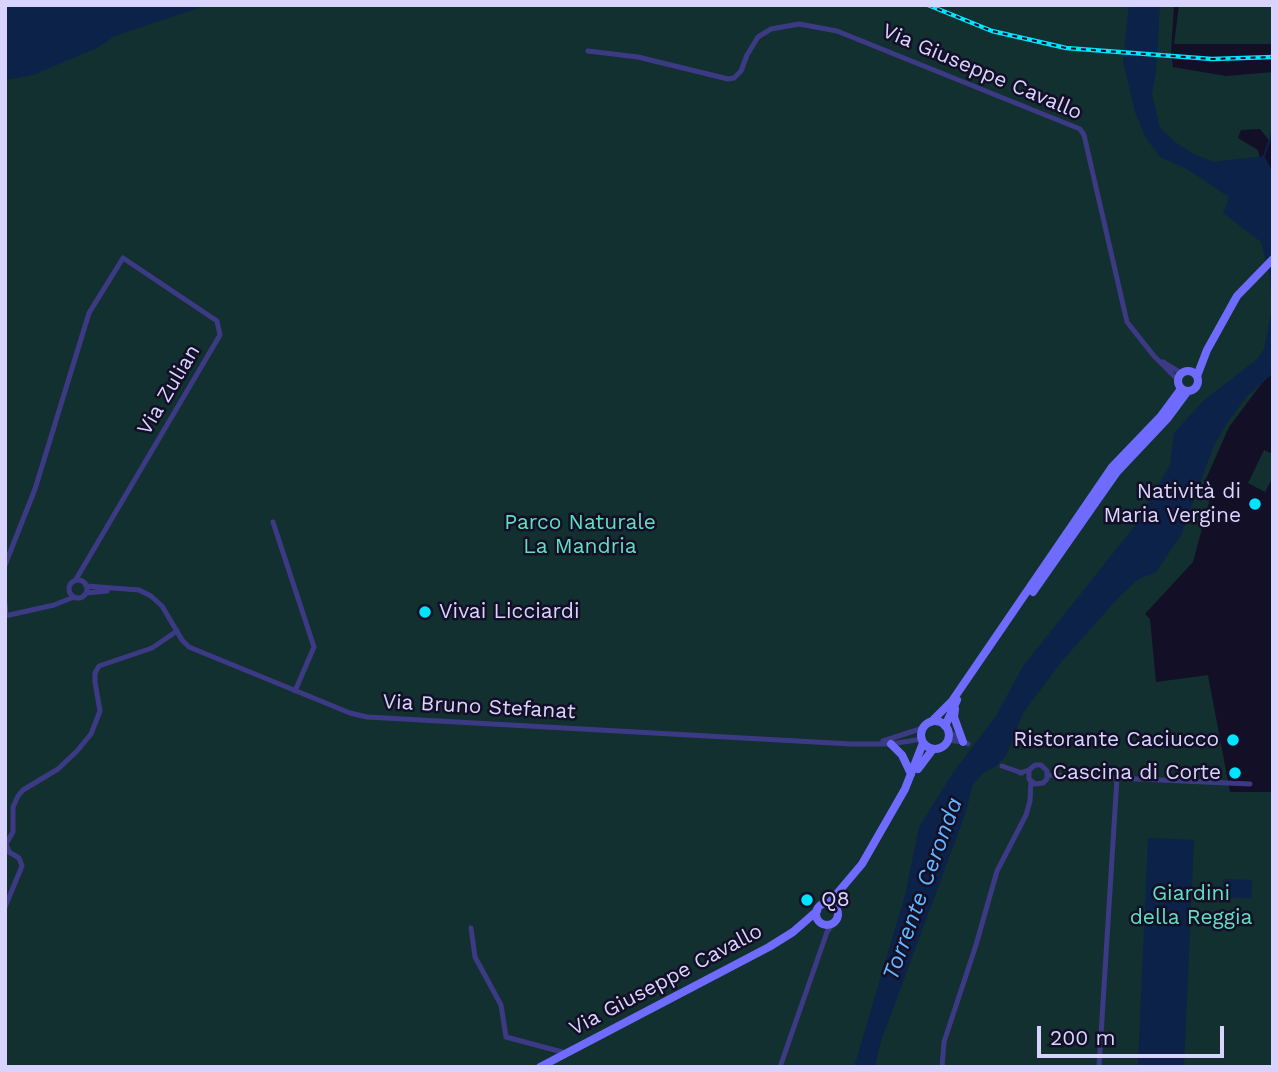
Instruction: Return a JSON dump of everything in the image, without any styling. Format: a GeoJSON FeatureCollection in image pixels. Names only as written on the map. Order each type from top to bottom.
{"type":"FeatureCollection","features":[{"type":"Feature","properties":{"kind":"street","name":"Via Giuseppe Cavallo"},"geometry":{"type":"LineString","coordinates":[[588,51],[638,57],[728,79],[741,71],[758,37],[771,29],[799,24],[838,31],[1080,129],[1084,135],[1127,323],[1182,384]]}},
{"type":"Feature","properties":{"kind":"street","name":"Via Zulian"},"geometry":{"type":"LineString","coordinates":[[5,565],[35,489],[89,313],[123,258],[217,321],[220,335],[69,590]]}},
{"type":"Feature","properties":{"kind":"street"},"geometry":{"type":"LineString","coordinates":[[832,905],[862,864],[905,789],[923,741],[923,728],[952,701],[1112,467],[1161,416],[1182,384],[1194,373],[1237,296],[1273,259]]}},
{"type":"Feature","properties":{"kind":"street"},"geometry":{"type":"LineString","coordinates":[[1182,384],[1196,388],[1198,382],[1194,373]]}},
{"type":"Feature","properties":{"kind":"street"},"geometry":{"type":"LineString","coordinates":[[905,789],[933,749],[942,747],[955,704],[1117,471],[1167,419],[1182,384]]}},
{"type":"Feature","properties":{"kind":"street"},"geometry":{"type":"LineString","coordinates":[[273,522],[314,647],[295,691]]}},
{"type":"Feature","properties":{"kind":"street"},"geometry":{"type":"LineString","coordinates":[[5,604],[5,616],[54,605],[74,597],[79,598],[85,587],[81,570]]}},
{"type":"Feature","properties":{"kind":"street"},"geometry":{"type":"LineString","coordinates":[[75,581],[85,587]]}},
{"type":"Feature","properties":{"kind":"street","name":"Via Bruno Stefanat"},"geometry":{"type":"LineString","coordinates":[[85,587],[139,590],[162,606],[189,647],[350,713],[367,717],[851,744],[877,742],[923,728]]}},
{"type":"Feature","properties":{"kind":"street"},"geometry":{"type":"LineString","coordinates":[[54,605],[69,590],[74,597]]}},
{"type":"Feature","properties":{"kind":"street"},"geometry":{"type":"LineString","coordinates":[[5,908],[22,866],[19,858],[9,852],[6,844],[13,832],[13,807],[18,796],[23,790],[58,769],[91,734],[100,711],[95,682],[95,673],[99,666],[152,648],[177,631]]}},
{"type":"Feature","properties":{"kind":"street"},"geometry":{"type":"LineString","coordinates":[[955,704],[954,718],[966,743]]}},
{"type":"Feature","properties":{"kind":"street"},"geometry":{"type":"LineString","coordinates":[[931,722],[939,722],[947,733],[966,743]]}},
{"type":"Feature","properties":{"kind":"street"},"geometry":{"type":"LineString","coordinates":[[923,741],[933,749]]}},
{"type":"Feature","properties":{"kind":"street","name":"Via Bruno Stefanat"},"geometry":{"type":"LineString","coordinates":[[877,742],[891,744],[923,741]]}},
{"type":"Feature","properties":{"kind":"street"},"geometry":{"type":"LineString","coordinates":[[891,744],[902,755],[912,774]]}},
{"type":"Feature","properties":{"kind":"street"},"geometry":{"type":"LineString","coordinates":[[942,1067],[944,1042],[997,871],[1027,815],[1030,801],[1029,776],[1035,765],[1041,765],[1048,775],[1030,801]]}},
{"type":"Feature","properties":{"kind":"street"},"geometry":{"type":"LineString","coordinates":[[1002,766],[1029,776],[1040,785]]}},
{"type":"Feature","properties":{"kind":"street"},"geometry":{"type":"LineString","coordinates":[[1048,775],[1250,783]]}},
{"type":"Feature","properties":{"kind":"street"},"geometry":{"type":"LineString","coordinates":[[1099,1067],[1117,778]]}},
{"type":"Feature","properties":{"kind":"street"},"geometry":{"type":"LineString","coordinates":[[780,1067],[822,921],[820,905],[832,905]]}},
{"type":"Feature","properties":{"kind":"street"},"geometry":{"type":"LineString","coordinates":[[822,921],[829,924],[836,919],[838,913],[832,905]]}},
{"type":"Feature","properties":{"kind":"street","name":"Via Giuseppe Cavallo"},"geometry":{"type":"LineString","coordinates":[[540,1067],[769,947],[807,922],[822,921]]}},
{"type":"Feature","properties":{"kind":"street"},"geometry":{"type":"LineString","coordinates":[[471,928],[475,957],[501,1005],[508,1040],[546,1046],[566,1053]]}},
{"type":"Feature","properties":{"kind":"green space","name":"Parco Naturale La Mandria"},"geometry":{"type":"Polygon","coordinates":[[[5,5],[1174,5],[1171,53],[1173,67],[1226,76],[1273,72],[1273,140],[1268,139],[1260,129],[1241,130],[1238,138],[1258,150],[1262,167],[1273,188],[1273,373],[1262,383],[1229,427],[1202,488],[1212,491],[1193,562],[1145,614],[1150,619],[1156,682],[1208,675],[1230,792],[1273,792],[1273,1067],[5,1067],[5,5]]]}},
{"type":"Feature","properties":{"kind":"green space"},"geometry":{"type":"Polygon","coordinates":[[[1179,5],[1273,5],[1273,44],[1174,44],[1179,5]]]}},
{"type":"Feature","properties":{"kind":"green space"},"geometry":{"type":"Polygon","coordinates":[[[1264,450],[1273,454],[1273,477],[1265,492],[1248,483],[1264,450]]]}},
{"type":"Feature","properties":{"kind":"water"},"geometry":{"type":"Polygon","coordinates":[[[5,5],[208,5],[115,36],[97,48],[33,75],[5,80],[5,5]]]}},
{"type":"Feature","properties":{"kind":"water","name":"Torrente Ceronda"},"geometry":{"type":"Polygon","coordinates":[[[1129,5],[1160,5],[1152,94],[1160,128],[1192,153],[1213,162],[1264,156],[1273,172],[1273,373],[1247,396],[1214,445],[1181,535],[1156,572],[1139,579],[1120,596],[1062,661],[1023,713],[1006,756],[995,767],[983,773],[972,786],[966,812],[881,1041],[875,1067],[854,1067],[905,895],[919,827],[954,771],[996,716],[1023,666],[1133,528],[1170,465],[1174,433],[1204,400],[1256,360],[1264,349],[1272,309],[1270,277],[1261,242],[1223,213],[1229,197],[1187,169],[1160,157],[1146,138],[1135,112],[1123,61],[1129,5]]]}},
{"type":"Feature","properties":{"kind":"water"},"geometry":{"type":"Polygon","coordinates":[[[1148,838],[1194,840],[1184,1067],[1138,1065],[1148,838]]]}},
{"type":"Feature","properties":{"kind":"water"},"geometry":{"type":"Polygon","coordinates":[[[1223,879],[1252,880],[1251,898],[1222,897],[1223,879]]]}},
{"type":"Feature","properties":{"kind":"waterway"},"geometry":{"type":"LineString","coordinates":[[1264,156],[1273,130]]}},
{"type":"Feature","properties":{"kind":"railway"},"geometry":{"type":"LineString","coordinates":[[928,5],[992,31],[1066,48],[1212,59],[1273,57]]}},
{"type":"Feature","properties":{"kind":"place","name":"Natività di Maria Vergine"},"geometry":{"type":"Point","coordinates":[1255,504]}},
{"type":"Feature","properties":{"kind":"place","name":"Vivai Licciardi"},"geometry":{"type":"Point","coordinates":[425,612]}},
{"type":"Feature","properties":{"kind":"place","name":"Ristorante Caciucco"},"geometry":{"type":"Point","coordinates":[1233,740]}},
{"type":"Feature","properties":{"kind":"place","name":"Cascina di Corte"},"geometry":{"type":"Point","coordinates":[1235,773]}},
{"type":"Feature","properties":{"kind":"place","name":"Q8"},"geometry":{"type":"Point","coordinates":[807,900]}},
{"type":"Feature","properties":{"kind":"park label","name":"Giardini della Reggia"},"geometry":{"type":"Point","coordinates":[1191,906]}}]}
